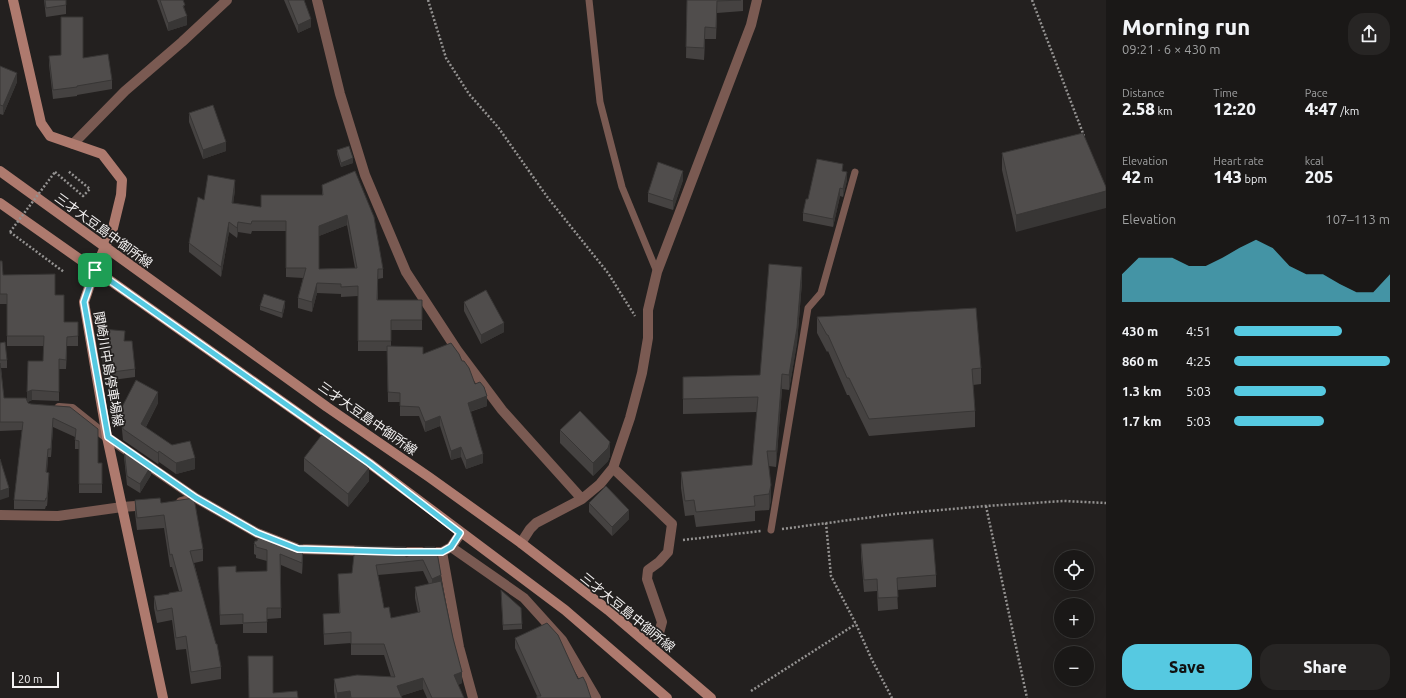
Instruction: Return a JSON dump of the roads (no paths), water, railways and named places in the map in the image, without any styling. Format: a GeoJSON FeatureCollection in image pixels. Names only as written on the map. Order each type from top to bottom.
{"type":"FeatureCollection","features":[{"type":"Feature","properties":{"kind":"main road","name":"関崎川中島停車場線"},"geometry":{"type":"LineString","coordinates":[[13,0],[41,123],[50,136],[102,154],[122,180],[121,195],[113,228],[95,270],[84,302],[108,437],[163,698]]}},
{"type":"Feature","properties":{"kind":"main road","name":"三才大豆島中御所線"},"geometry":{"type":"LineString","coordinates":[[0,171],[105,245],[327,407],[429,477],[521,543],[608,610],[711,698]]}},
{"type":"Feature","properties":{"kind":"main road"},"geometry":{"type":"LineString","coordinates":[[0,203],[369,463],[460,533],[565,610],[667,698]]}},
{"type":"Feature","properties":{"kind":"street"},"geometry":{"type":"LineString","coordinates":[[73,144],[125,91],[182,42],[227,0]]}},
{"type":"Feature","properties":{"kind":"street"},"geometry":{"type":"LineString","coordinates":[[317,0],[340,94],[364,175],[406,272],[457,350],[502,410],[582,499]]}},
{"type":"Feature","properties":{"kind":"street"},"geometry":{"type":"LineString","coordinates":[[521,543],[536,523],[582,499],[600,484],[613,468],[630,418],[642,373],[648,338],[648,310],[657,272],[751,25],[757,0]]}},
{"type":"Feature","properties":{"kind":"street"},"geometry":{"type":"LineString","coordinates":[[48,407],[72,408],[108,437],[196,498],[257,533],[298,549],[396,552],[446,549],[524,598],[562,640],[596,698]]}},
{"type":"Feature","properties":{"kind":"street"},"geometry":{"type":"LineString","coordinates":[[613,468],[672,524],[668,552],[659,562],[648,570],[647,579],[662,622],[659,633],[649,645]]}},
{"type":"Feature","properties":{"kind":"street"},"geometry":{"type":"LineString","coordinates":[[0,515],[58,516],[122,507],[164,504],[196,498]]}},
{"type":"Feature","properties":{"kind":"street"},"geometry":{"type":"LineString","coordinates":[[460,533],[446,549],[459,647],[473,698]]}},
{"type":"Feature","properties":{"kind":"lane"},"geometry":{"type":"LineString","coordinates":[[589,0],[602,110],[622,187],[657,272]]}},
{"type":"Feature","properties":{"kind":"lane"},"geometry":{"type":"LineString","coordinates":[[771,530],[808,308],[822,293],[855,172]]}}]}
